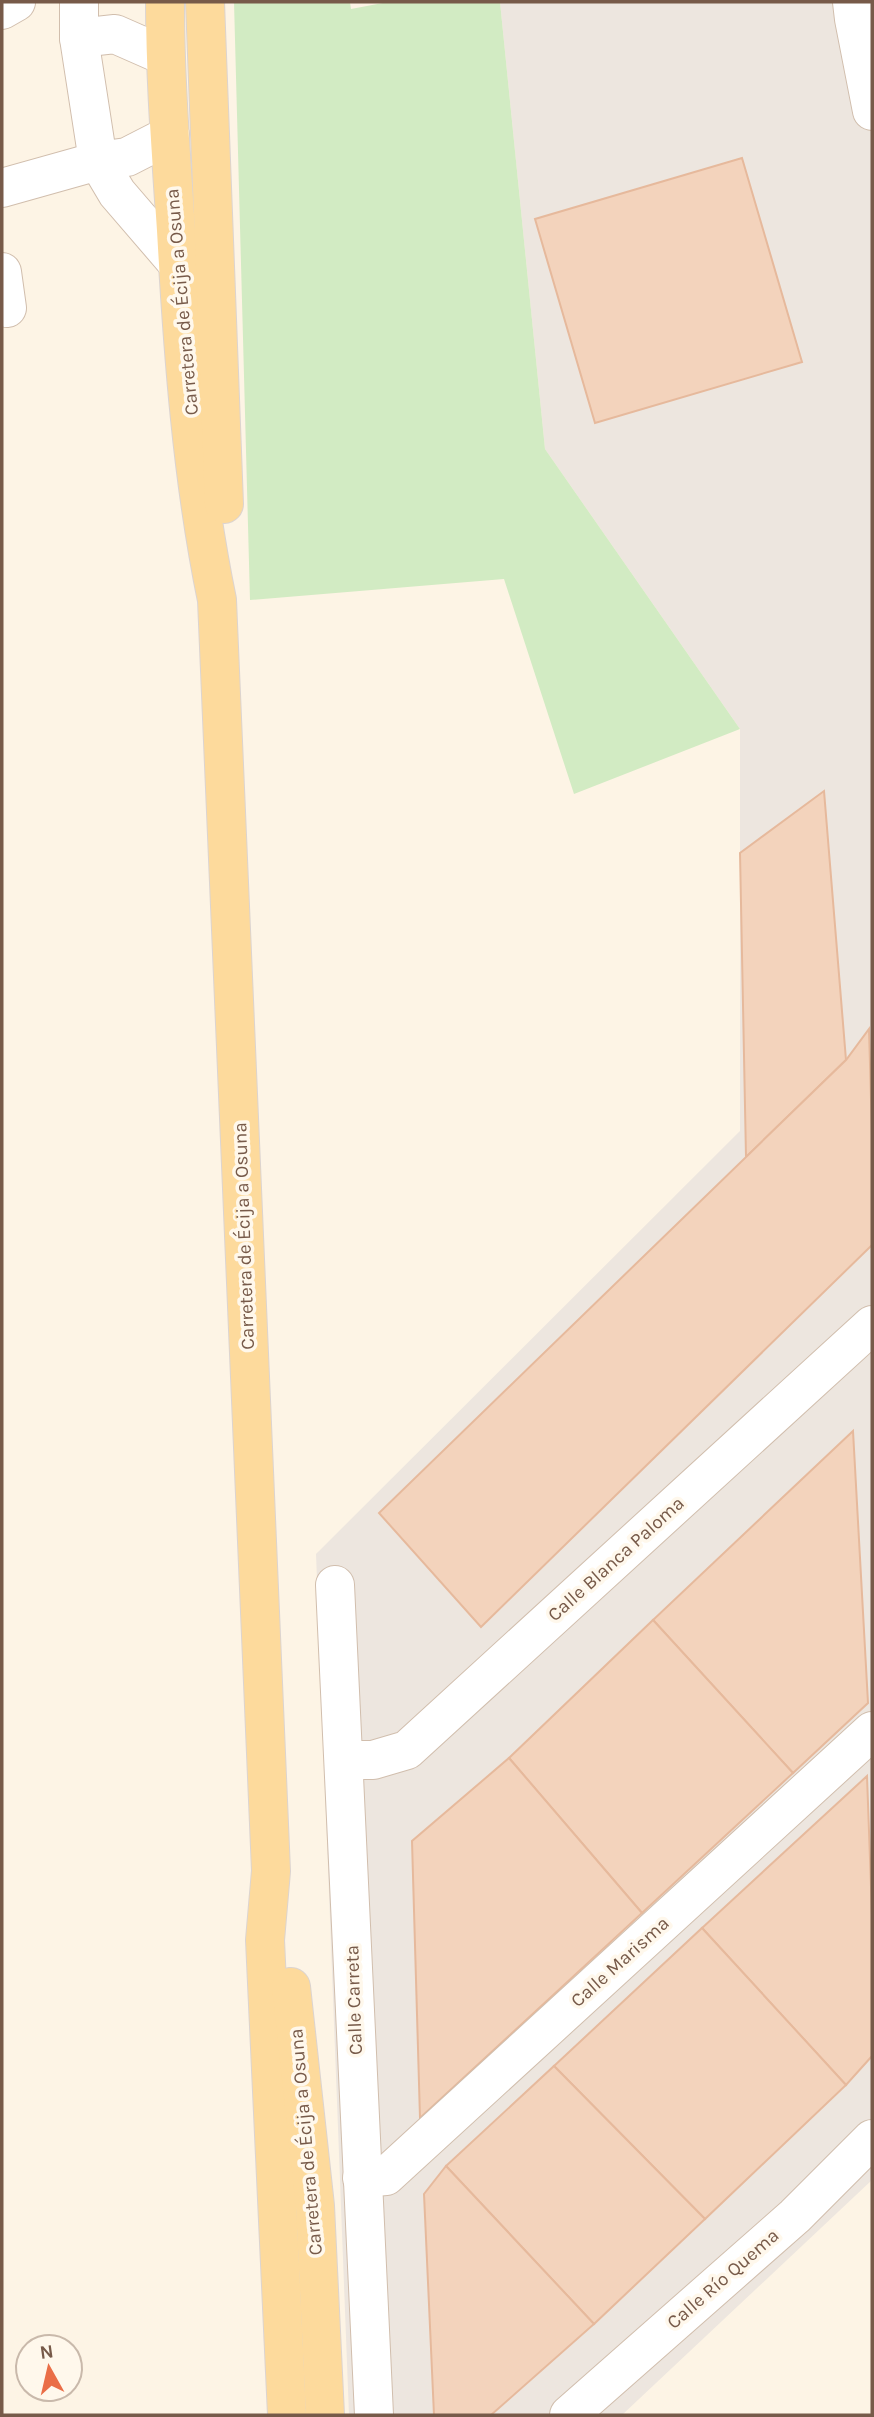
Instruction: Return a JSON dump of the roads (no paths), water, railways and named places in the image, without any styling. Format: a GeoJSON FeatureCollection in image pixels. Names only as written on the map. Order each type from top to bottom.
{"type":"FeatureCollection","features":[{"type":"Feature","properties":{"kind":"main road","name":"Carretera de Écija a Osuna"},"geometry":{"type":"LineString","coordinates":[[164,2],[176,65],[180,127],[178,264],[204,534],[217,600],[271,1871],[265,1940],[289,2405]]}},
{"type":"Feature","properties":{"kind":"main road"},"geometry":{"type":"LineString","coordinates":[[176,65],[185,2]]}},
{"type":"Feature","properties":{"kind":"main road","name":"Carretera de Écija a Osuna"},"geometry":{"type":"LineString","coordinates":[[205,2],[225,537],[217,600]]}},
{"type":"Feature","properties":{"kind":"main road"},"geometry":{"type":"LineString","coordinates":[[180,127],[196,224],[215,271]]}},
{"type":"Feature","properties":{"kind":"main road","name":"Carretera de Écija a Osuna"},"geometry":{"type":"LineString","coordinates":[[271,1871],[286,1942],[315,2206],[325,2415]]}},
{"type":"Feature","properties":{"kind":"street"},"geometry":{"type":"LineString","coordinates":[[2,10],[16,2]]}},
{"type":"Feature","properties":{"kind":"street"},"geometry":{"type":"LineString","coordinates":[[852,2],[872,111]]}},
{"type":"Feature","properties":{"kind":"street"},"geometry":{"type":"LineString","coordinates":[[176,65],[115,34],[79,20],[98,161],[117,193],[178,264]]}},
{"type":"Feature","properties":{"kind":"street"},"geometry":{"type":"LineString","coordinates":[[2,188],[98,161],[127,157],[180,127]]}},
{"type":"Feature","properties":{"kind":"street","name":"Calle Blanca Paloma"},"geometry":{"type":"LineString","coordinates":[[344,1760],[373,1760],[407,1750],[872,1325]]}},
{"type":"Feature","properties":{"kind":"street","name":"Calle Carreta"},"geometry":{"type":"LineString","coordinates":[[335,1585],[374,2415]]}},
{"type":"Feature","properties":{"kind":"street","name":"Calle Marisma"},"geometry":{"type":"LineString","coordinates":[[362,2178],[386,2176],[872,1731]]}},
{"type":"Feature","properties":{"kind":"street","name":"Calle Río Quema"},"geometry":{"type":"LineString","coordinates":[[569,2415],[795,2216],[872,2139]]}}]}
